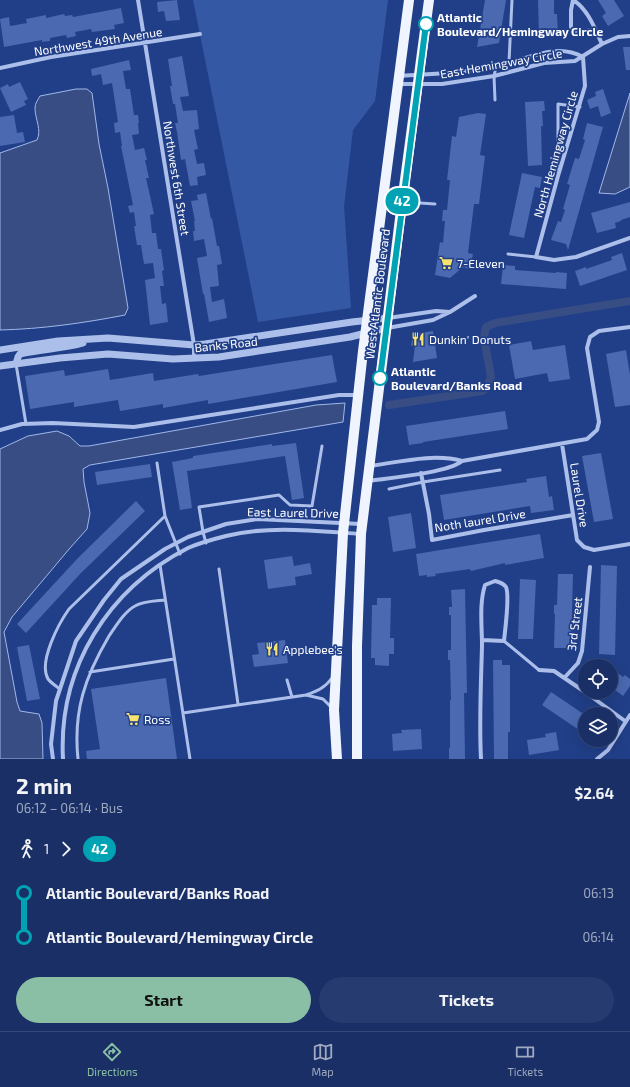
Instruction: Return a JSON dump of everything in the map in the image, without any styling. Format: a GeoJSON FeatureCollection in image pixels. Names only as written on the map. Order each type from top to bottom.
{"type":"FeatureCollection","features":[{"type":"Feature","properties":{"kind":"main road","name":"West Atlantic Boulevard"},"geometry":{"type":"LineString","coordinates":[[337,759],[334,710],[344,528],[367,320],[409,0]]}},
{"type":"Feature","properties":{"kind":"main road","name":"West Atlantic Boulevard"},"geometry":{"type":"LineString","coordinates":[[357,759],[357,639],[361,534],[428,0]]}},
{"type":"Feature","properties":{"kind":"street","name":"Northwest 6th Street"},"geometry":{"type":"LineString","coordinates":[[138,0],[194,345],[194,359]]}},
{"type":"Feature","properties":{"kind":"street"},"geometry":{"type":"LineString","coordinates":[[595,30],[576,32],[571,27],[571,10],[573,0],[581,4],[595,30],[602,44]]}},
{"type":"Feature","properties":{"kind":"street","name":"Northwest 49th Avenue"},"geometry":{"type":"LineString","coordinates":[[0,68],[51,57],[200,34]]}},
{"type":"Feature","properties":{"kind":"street","name":"East Hemingway Circle"},"geometry":{"type":"LineString","coordinates":[[399,80],[419,80],[442,84],[494,76],[544,63],[575,61],[602,44],[618,37],[630,36]]}},
{"type":"Feature","properties":{"kind":"street","name":"East Hemingway Circle"},"geometry":{"type":"LineString","coordinates":[[399,80],[419,80],[496,67],[539,54],[560,50],[575,52],[583,56]]}},
{"type":"Feature","properties":{"kind":"street","name":"North Hemingway Circle"},"geometry":{"type":"LineString","coordinates":[[536,257],[585,86],[583,56]]}},
{"type":"Feature","properties":{"kind":"street"},"geometry":{"type":"LineString","coordinates":[[536,257],[554,260],[576,257],[630,238]]}},
{"type":"Feature","properties":{"kind":"street","name":"Banks Road"},"geometry":{"type":"LineString","coordinates":[[0,350],[58,341],[108,338],[194,345],[227,342],[367,320],[387,323],[433,320],[450,312],[475,296]]}},
{"type":"Feature","properties":{"kind":"street","name":"Banks Road"},"geometry":{"type":"LineString","coordinates":[[0,366],[60,358],[108,354],[194,359],[247,354],[366,333],[387,323],[436,311],[450,312]]}},
{"type":"Feature","properties":{"kind":"street"},"geometry":{"type":"LineString","coordinates":[[370,466],[435,458],[451,458],[462,461],[587,439],[597,430],[599,422],[587,348],[590,337],[599,332],[630,327]]}},
{"type":"Feature","properties":{"kind":"street"},"geometry":{"type":"LineString","coordinates":[[16,364],[20,354],[63,346],[73,346],[97,339]]}},
{"type":"Feature","properties":{"kind":"street"},"geometry":{"type":"LineString","coordinates":[[0,430],[26,424],[53,423],[134,427],[339,395],[359,395]]}},
{"type":"Feature","properties":{"kind":"street","name":"Laurel Drive"},"geometry":{"type":"LineString","coordinates":[[562,444],[577,540],[584,547],[594,550],[630,544]]}},
{"type":"Feature","properties":{"kind":"street"},"geometry":{"type":"LineString","coordinates":[[368,481],[457,466],[462,461]]}},
{"type":"Feature","properties":{"kind":"street","name":"Noth laurel Drive"},"geometry":{"type":"LineString","coordinates":[[421,473],[430,514],[432,540],[573,515]]}},
{"type":"Feature","properties":{"kind":"street","name":"East Laurel Drive"},"geometry":{"type":"LineString","coordinates":[[53,759],[52,737],[56,702],[76,641],[104,600],[121,579],[164,549],[202,532],[226,524],[257,519],[344,528],[361,534]]}},
{"type":"Feature","properties":{"kind":"street","name":"East Laurel Drive"},"geometry":{"type":"LineString","coordinates":[[63,759],[64,717],[66,702],[84,651],[113,606],[154,568],[189,548],[227,536],[258,531],[344,528],[363,524]]}},
{"type":"Feature","properties":{"kind":"street","name":"3rd Street"},"geometry":{"type":"LineString","coordinates":[[565,677],[578,663],[582,651],[590,567]]}},
{"type":"Feature","properties":{"kind":"street"},"geometry":{"type":"LineString","coordinates":[[481,759],[482,594],[485,585],[495,581],[506,587],[508,595],[504,641],[482,640]]}},
{"type":"Feature","properties":{"kind":"street"},"geometry":{"type":"LineString","coordinates":[[539,670],[554,671],[578,687]]}},
{"type":"Feature","properties":{"kind":"street"},"geometry":{"type":"LineString","coordinates":[[595,699],[625,721]]}},
{"type":"Feature","properties":{"kind":"street"},"geometry":{"type":"LineString","coordinates":[[597,759],[608,750],[630,715]]}},
{"type":"Feature","properties":{"kind":"lane"},"geometry":{"type":"LineString","coordinates":[[510,62],[512,0]]}},
{"type":"Feature","properties":{"kind":"lane"},"geometry":{"type":"LineString","coordinates":[[495,100],[494,76],[496,67]]}},
{"type":"Feature","properties":{"kind":"lane"},"geometry":{"type":"LineString","coordinates":[[558,176],[558,104],[580,107]]}},
{"type":"Feature","properties":{"kind":"lane"},"geometry":{"type":"LineString","coordinates":[[402,202],[435,204]]}},
{"type":"Feature","properties":{"kind":"lane"},"geometry":{"type":"LineString","coordinates":[[508,254],[536,257]]}},
{"type":"Feature","properties":{"kind":"lane"},"geometry":{"type":"LineString","coordinates":[[16,364],[26,424]]}},
{"type":"Feature","properties":{"kind":"lane"},"geometry":{"type":"LineString","coordinates":[[206,542],[202,532],[199,507],[279,496],[290,505],[312,506],[322,446]]}},
{"type":"Feature","properties":{"kind":"lane"},"geometry":{"type":"LineString","coordinates":[[157,463],[165,516],[180,554]]}},
{"type":"Feature","properties":{"kind":"lane"},"geometry":{"type":"LineString","coordinates":[[389,490],[423,482],[500,470]]}},
{"type":"Feature","properties":{"kind":"lane"},"geometry":{"type":"LineString","coordinates":[[60,689],[49,680],[46,674],[46,665],[47,653],[63,618],[69,609],[165,516]]}},
{"type":"Feature","properties":{"kind":"lane"},"geometry":{"type":"LineString","coordinates":[[160,565],[190,759]]}},
{"type":"Feature","properties":{"kind":"lane"},"geometry":{"type":"LineString","coordinates":[[219,569],[238,704]]}},
{"type":"Feature","properties":{"kind":"lane"},"geometry":{"type":"LineString","coordinates":[[78,759],[76,726],[79,704],[90,672],[98,655],[113,630],[128,610],[136,605],[165,600]]}},
{"type":"Feature","properties":{"kind":"lane"},"geometry":{"type":"LineString","coordinates":[[504,641],[539,670]]}},
{"type":"Feature","properties":{"kind":"lane"},"geometry":{"type":"LineString","coordinates":[[90,672],[174,659]]}},
{"type":"Feature","properties":{"kind":"lane"},"geometry":{"type":"LineString","coordinates":[[183,713],[306,695],[323,688],[336,672]]}},
{"type":"Feature","properties":{"kind":"lane"},"geometry":{"type":"LineString","coordinates":[[287,680],[292,697]]}},
{"type":"Feature","properties":{"kind":"lane"},"geometry":{"type":"LineString","coordinates":[[306,695],[323,699],[334,710]]}},
{"type":"Feature","properties":{"kind":"shaded area"},"geometry":{"type":"Polygon","coordinates":[[[193,0],[388,0],[375,101],[353,130],[344,206],[351,308],[258,322],[193,0]]]}},
{"type":"Feature","properties":{"kind":"shaded area"},"geometry":{"type":"Polygon","coordinates":[[[76,89],[87,89],[92,93],[99,144],[108,188],[128,308],[125,315],[94,321],[47,327],[0,330],[0,153],[37,140],[39,128],[35,108],[40,96],[76,89]]]}},
{"type":"Feature","properties":{"kind":"shaded area"},"geometry":{"type":"Polygon","coordinates":[[[630,93],[630,187],[615,194],[599,193],[630,93]]]}},
{"type":"Feature","properties":{"kind":"shaded area"},"geometry":{"type":"Polygon","coordinates":[[[345,403],[343,422],[90,465],[83,469],[90,513],[87,529],[12,617],[4,632],[20,711],[39,714],[42,723],[43,759],[0,759],[0,449],[28,436],[57,431],[69,436],[80,446],[89,446],[316,405],[345,403]]]}},
{"type":"Feature","properties":{"kind":"building"},"geometry":{"type":"Polygon","coordinates":[[[177,0],[180,20],[166,21],[164,11],[158,12],[157,2],[177,0]]]}},
{"type":"Feature","properties":{"kind":"building"},"geometry":{"type":"Polygon","coordinates":[[[485,0],[506,0],[499,43],[477,47],[485,0]]]}},
{"type":"Feature","properties":{"kind":"building"},"geometry":{"type":"Polygon","coordinates":[[[538,0],[554,0],[554,14],[557,14],[558,34],[539,35],[538,0]]]}},
{"type":"Feature","properties":{"kind":"building"},"geometry":{"type":"Polygon","coordinates":[[[598,0],[614,0],[624,16],[608,26],[602,16],[606,13],[598,0]]]}},
{"type":"Feature","properties":{"kind":"building"},"geometry":{"type":"Polygon","coordinates":[[[121,8],[124,23],[114,25],[115,29],[92,32],[91,29],[75,32],[76,36],[67,38],[66,35],[50,38],[50,41],[42,42],[42,40],[4,47],[0,19],[9,17],[10,26],[27,23],[26,19],[46,15],[46,18],[64,14],[65,16],[72,15],[73,17],[121,8]]]}},
{"type":"Feature","properties":{"kind":"building"},"geometry":{"type":"Polygon","coordinates":[[[623,47],[630,47],[630,70],[626,70],[623,47]]]}},
{"type":"Feature","properties":{"kind":"building"},"geometry":{"type":"Polygon","coordinates":[[[182,56],[189,96],[180,97],[183,111],[197,110],[199,129],[194,130],[198,149],[194,150],[197,164],[204,163],[206,175],[197,177],[198,185],[190,186],[185,159],[181,160],[175,123],[178,123],[170,86],[172,86],[168,59],[182,56]]]}},
{"type":"Feature","properties":{"kind":"building"},"geometry":{"type":"Polygon","coordinates":[[[129,60],[131,70],[123,71],[126,89],[130,89],[134,115],[138,115],[139,123],[139,134],[132,135],[135,150],[144,148],[147,160],[145,160],[149,178],[146,178],[154,214],[150,215],[152,233],[156,233],[158,249],[161,249],[164,270],[162,271],[164,286],[160,286],[162,304],[166,303],[168,322],[150,325],[145,280],[155,278],[153,263],[144,264],[141,245],[137,245],[134,226],[136,226],[134,212],[130,213],[128,206],[133,205],[121,146],[120,132],[115,133],[114,123],[118,122],[112,83],[103,85],[101,74],[92,76],[91,69],[129,60]]]}},
{"type":"Feature","properties":{"kind":"building"},"geometry":{"type":"Polygon","coordinates":[[[20,82],[28,99],[24,101],[26,105],[11,112],[0,88],[8,84],[9,87],[20,82]]]}},
{"type":"Feature","properties":{"kind":"building"},"geometry":{"type":"Polygon","coordinates":[[[603,89],[611,113],[601,117],[598,106],[590,109],[587,100],[596,96],[595,92],[603,89]]]}},
{"type":"Feature","properties":{"kind":"building"},"geometry":{"type":"Polygon","coordinates":[[[544,101],[545,111],[542,111],[543,126],[541,126],[542,165],[528,166],[525,102],[544,101]]]}},
{"type":"Feature","properties":{"kind":"building"},"geometry":{"type":"Polygon","coordinates":[[[478,113],[486,114],[480,155],[485,156],[479,204],[474,204],[468,253],[473,254],[470,269],[463,267],[450,278],[435,275],[440,242],[443,243],[445,221],[442,221],[443,210],[447,210],[450,180],[447,180],[452,136],[456,137],[459,117],[478,113]]]}},
{"type":"Feature","properties":{"kind":"building"},"geometry":{"type":"Polygon","coordinates":[[[14,115],[17,133],[23,132],[25,142],[0,146],[0,117],[14,115]]]}},
{"type":"Feature","properties":{"kind":"building"},"geometry":{"type":"Polygon","coordinates":[[[587,123],[603,127],[568,250],[566,244],[551,240],[558,221],[561,222],[565,210],[563,209],[570,185],[567,184],[575,158],[579,159],[585,140],[583,139],[587,123]]]}},
{"type":"Feature","properties":{"kind":"building"},"geometry":{"type":"Polygon","coordinates":[[[522,173],[542,177],[540,188],[535,187],[524,238],[509,235],[522,173]]]}},
{"type":"Feature","properties":{"kind":"building"},"geometry":{"type":"Polygon","coordinates":[[[206,193],[222,264],[217,265],[219,286],[210,287],[212,302],[224,299],[227,318],[209,322],[197,258],[207,256],[204,239],[194,241],[193,231],[195,231],[195,221],[191,201],[198,200],[197,195],[206,193]]]}},
{"type":"Feature","properties":{"kind":"building"},"geometry":{"type":"Polygon","coordinates":[[[630,202],[630,217],[615,223],[616,228],[597,233],[591,213],[630,202]]]}},
{"type":"Feature","properties":{"kind":"building"},"geometry":{"type":"Polygon","coordinates":[[[622,253],[627,270],[580,286],[575,271],[586,267],[586,269],[612,260],[611,257],[622,253]]]}},
{"type":"Feature","properties":{"kind":"building"},"geometry":{"type":"Polygon","coordinates":[[[503,265],[515,266],[515,270],[567,273],[566,289],[501,284],[503,265]]]}},
{"type":"Feature","properties":{"kind":"building"},"geometry":{"type":"Polygon","coordinates":[[[433,331],[437,358],[413,362],[415,345],[411,346],[413,334],[433,331]]]}},
{"type":"Feature","properties":{"kind":"building"},"geometry":{"type":"Polygon","coordinates":[[[531,341],[533,350],[565,345],[570,379],[549,382],[547,373],[515,379],[509,345],[531,341]]]}},
{"type":"Feature","properties":{"kind":"building"},"geometry":{"type":"Polygon","coordinates":[[[626,350],[630,375],[630,405],[615,407],[606,354],[626,350]]]}},
{"type":"Feature","properties":{"kind":"building"},"geometry":{"type":"Polygon","coordinates":[[[332,355],[337,382],[208,404],[208,400],[163,408],[163,404],[120,411],[118,400],[74,407],[74,402],[30,409],[25,376],[64,370],[65,376],[108,369],[110,380],[153,373],[154,381],[198,374],[199,376],[332,355]]]}},
{"type":"Feature","properties":{"kind":"building"},"geometry":{"type":"Polygon","coordinates":[[[505,411],[508,429],[409,445],[406,426],[505,411]]]}},
{"type":"Feature","properties":{"kind":"building"},"geometry":{"type":"Polygon","coordinates":[[[296,443],[304,498],[292,500],[285,456],[187,471],[192,508],[180,510],[172,462],[193,458],[193,456],[272,444],[272,446],[296,443]]]}},
{"type":"Feature","properties":{"kind":"building"},"geometry":{"type":"Polygon","coordinates":[[[601,453],[613,519],[594,522],[582,456],[601,453]]]}},
{"type":"Feature","properties":{"kind":"building"},"geometry":{"type":"Polygon","coordinates":[[[150,464],[152,477],[97,485],[95,472],[150,464]]]}},
{"type":"Feature","properties":{"kind":"building"},"geometry":{"type":"Polygon","coordinates":[[[546,476],[549,497],[552,496],[554,510],[531,513],[530,506],[444,520],[440,495],[527,482],[526,479],[546,476]]]}},
{"type":"Feature","properties":{"kind":"building"},"geometry":{"type":"Polygon","coordinates":[[[136,501],[145,511],[80,574],[26,633],[17,624],[77,559],[136,501]]]}},
{"type":"Feature","properties":{"kind":"building"},"geometry":{"type":"Polygon","coordinates":[[[411,513],[416,548],[393,552],[388,517],[411,513]]]}},
{"type":"Feature","properties":{"kind":"building"},"geometry":{"type":"Polygon","coordinates":[[[540,534],[544,558],[505,565],[505,563],[471,571],[470,569],[435,574],[436,576],[419,576],[416,554],[540,534]]]}},
{"type":"Feature","properties":{"kind":"building"},"geometry":{"type":"Polygon","coordinates":[[[292,556],[294,566],[310,563],[312,574],[295,577],[296,585],[268,589],[264,560],[292,556]]]}},
{"type":"Feature","properties":{"kind":"building"},"geometry":{"type":"Polygon","coordinates":[[[601,565],[617,566],[615,655],[599,654],[601,565]]]}},
{"type":"Feature","properties":{"kind":"building"},"geometry":{"type":"Polygon","coordinates":[[[558,574],[573,574],[571,648],[554,648],[554,605],[557,605],[558,574]]]}},
{"type":"Feature","properties":{"kind":"building"},"geometry":{"type":"Polygon","coordinates":[[[520,579],[536,580],[533,639],[518,639],[520,579]]]}},
{"type":"Feature","properties":{"kind":"building"},"geometry":{"type":"Polygon","coordinates":[[[465,589],[467,693],[464,693],[465,759],[449,759],[451,700],[450,660],[448,660],[448,650],[451,650],[451,615],[449,615],[449,607],[452,607],[451,590],[465,589]]]}},
{"type":"Feature","properties":{"kind":"building"},"geometry":{"type":"Polygon","coordinates":[[[377,598],[391,598],[390,638],[394,638],[394,654],[389,654],[389,666],[375,665],[375,658],[371,658],[372,605],[377,605],[377,598]]]}},
{"type":"Feature","properties":{"kind":"building","name":"Applebee's"},"geometry":{"type":"Polygon","coordinates":[[[285,640],[288,663],[254,667],[252,655],[259,654],[257,643],[285,640]]]}},
{"type":"Feature","properties":{"kind":"building"},"geometry":{"type":"Polygon","coordinates":[[[29,645],[40,699],[27,701],[17,647],[29,645]]]}},
{"type":"Feature","properties":{"kind":"building"},"geometry":{"type":"Polygon","coordinates":[[[493,660],[502,660],[502,665],[510,665],[510,732],[508,732],[508,759],[494,759],[493,660]]]}},
{"type":"Feature","properties":{"kind":"building"},"geometry":{"type":"Polygon","coordinates":[[[618,673],[623,677],[625,675],[630,679],[630,686],[623,696],[618,692],[618,673]]]}},
{"type":"Feature","properties":{"kind":"building","name":"Ross"},"geometry":{"type":"Polygon","coordinates":[[[166,678],[177,759],[87,759],[86,751],[100,749],[91,689],[166,678]]]}},
{"type":"Feature","properties":{"kind":"building"},"geometry":{"type":"Polygon","coordinates":[[[551,692],[578,710],[578,729],[542,705],[551,692]]]}},
{"type":"Feature","properties":{"kind":"building"},"geometry":{"type":"Polygon","coordinates":[[[421,729],[422,749],[393,751],[392,734],[402,733],[401,730],[421,729]]]}},
{"type":"Feature","properties":{"kind":"building"},"geometry":{"type":"Polygon","coordinates":[[[556,732],[559,750],[529,755],[527,740],[546,737],[545,734],[556,732]]]}},
{"type":"Feature","properties":{"kind":"waterway"},"geometry":{"type":"LineString","coordinates":[[389,405],[483,391],[488,385],[491,377],[484,337],[486,327],[495,323],[630,301]]}},
{"type":"Feature","properties":{"kind":"bus line","name":"42"},"geometry":{"type":"LineString","coordinates":[[380,378],[426,24]]}},
{"type":"Feature","properties":{"kind":"place","name":"Atlantic Boulevard/Hemingway Circle"},"geometry":{"type":"Point","coordinates":[426,24]}},
{"type":"Feature","properties":{"kind":"place","name":"7-Eleven"},"geometry":{"type":"Point","coordinates":[446,263]}},
{"type":"Feature","properties":{"kind":"place","name":"Dunkin' Donuts"},"geometry":{"type":"Point","coordinates":[418,339]}},
{"type":"Feature","properties":{"kind":"place","name":"Atlantic Boulevard/Banks Road"},"geometry":{"type":"Point","coordinates":[380,378]}},
{"type":"Feature","properties":{"kind":"place","name":"Applebee's"},"geometry":{"type":"Point","coordinates":[272,649]}},
{"type":"Feature","properties":{"kind":"place","name":"Ross"},"geometry":{"type":"Point","coordinates":[133,719]}}]}
